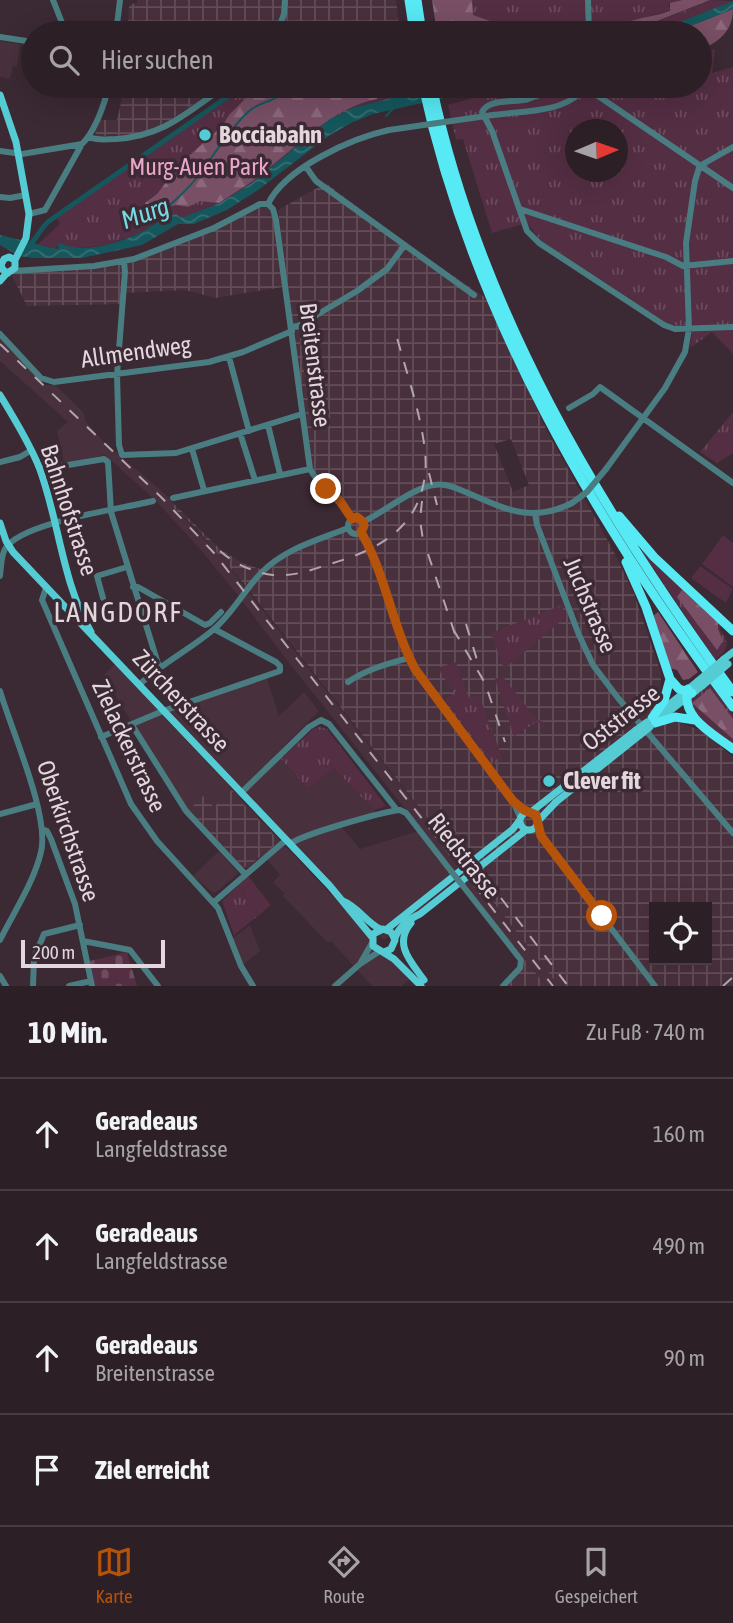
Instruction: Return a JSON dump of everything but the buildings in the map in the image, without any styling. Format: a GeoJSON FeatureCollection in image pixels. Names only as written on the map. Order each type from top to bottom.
{"type":"FeatureCollection","features":[{"type":"Feature","properties":{"kind":"highway"},"geometry":{"type":"LineString","coordinates":[[409,0],[412,21]]}},
{"type":"Feature","properties":{"kind":"highway"},"geometry":{"type":"LineString","coordinates":[[417,0],[420,21]]}},
{"type":"Feature","properties":{"kind":"highway"},"geometry":{"type":"LineString","coordinates":[[428,98],[500,301],[545,396],[593,482],[659,587],[733,692]]}},
{"type":"Feature","properties":{"kind":"highway"},"geometry":{"type":"LineString","coordinates":[[432,98],[453,198],[498,317],[542,410],[601,513],[667,615],[733,707]]}},
{"type":"Feature","properties":{"kind":"highway"},"geometry":{"type":"LineString","coordinates":[[593,482],[643,546],[727,626]]}},
{"type":"Feature","properties":{"kind":"highway"},"geometry":{"type":"LineString","coordinates":[[601,513],[638,587],[670,679],[687,693],[688,711],[733,749]]}},
{"type":"Feature","properties":{"kind":"highway"},"geometry":{"type":"LineString","coordinates":[[651,722],[664,701],[670,679]]}},
{"type":"Feature","properties":{"kind":"highway"},"geometry":{"type":"LineString","coordinates":[[651,722],[678,717],[699,723]]}},
{"type":"Feature","properties":{"kind":"main road"},"geometry":{"type":"LineString","coordinates":[[0,94],[23,154],[29,214],[25,238],[0,281]]}},
{"type":"Feature","properties":{"kind":"main road","name":"Bahnhofstrasse"},"geometry":{"type":"LineString","coordinates":[[0,396],[38,466],[78,601],[95,639]]}},
{"type":"Feature","properties":{"kind":"main road","name":"Zürcherstrasse"},"geometry":{"type":"LineString","coordinates":[[0,523],[8,546],[343,900],[348,910],[382,951]]}},
{"type":"Feature","properties":{"kind":"main road","name":"Bahnhofstrasse"},"geometry":{"type":"LineString","coordinates":[[78,601],[81,625]]}},
{"type":"Feature","properties":{"kind":"main road","name":"Oststrasse"},"geometry":{"type":"LineString","coordinates":[[520,819],[651,722],[728,661],[733,652]]}},
{"type":"Feature","properties":{"kind":"main road","name":"Oststrasse"},"geometry":{"type":"LineString","coordinates":[[528,830],[538,823],[556,802],[638,732]]}},
{"type":"Feature","properties":{"kind":"main road"},"geometry":{"type":"LineString","coordinates":[[529,811],[536,815],[538,823]]}},
{"type":"Feature","properties":{"kind":"main road"},"geometry":{"type":"LineString","coordinates":[[372,940],[513,829],[520,819],[528,830],[399,929],[391,949],[382,951]]}},
{"type":"Feature","properties":{"kind":"main road","name":"Zürcherstrasse"},"geometry":{"type":"LineString","coordinates":[[343,900],[371,924],[384,929],[394,941]]}},
{"type":"Feature","properties":{"kind":"main road"},"geometry":{"type":"LineString","coordinates":[[420,914],[406,930],[403,946],[425,984]]}},
{"type":"Feature","properties":{"kind":"main road"},"geometry":{"type":"LineString","coordinates":[[394,941],[398,953],[425,984]]}},
{"type":"Feature","properties":{"kind":"main road"},"geometry":{"type":"LineString","coordinates":[[382,951],[425,984]]}},
{"type":"Feature","properties":{"kind":"street"},"geometry":{"type":"LineString","coordinates":[[53,0],[61,21]]}},
{"type":"Feature","properties":{"kind":"street"},"geometry":{"type":"LineString","coordinates":[[117,21],[120,0]]}},
{"type":"Feature","properties":{"kind":"street"},"geometry":{"type":"LineString","coordinates":[[281,21],[285,0]]}},
{"type":"Feature","properties":{"kind":"street"},"geometry":{"type":"LineString","coordinates":[[588,0],[589,21]]}},
{"type":"Feature","properties":{"kind":"street"},"geometry":{"type":"LineString","coordinates":[[0,37],[21,40]]}},
{"type":"Feature","properties":{"kind":"street"},"geometry":{"type":"LineString","coordinates":[[29,214],[45,210],[82,144],[89,137],[105,98]]}},
{"type":"Feature","properties":{"kind":"street"},"geometry":{"type":"LineString","coordinates":[[89,137],[97,140],[131,138],[156,132],[208,98]]}},
{"type":"Feature","properties":{"kind":"street"},"geometry":{"type":"LineString","coordinates":[[532,98],[489,105],[482,109],[527,231],[539,243],[664,325],[675,329],[733,327]]}},
{"type":"Feature","properties":{"kind":"street"},"geometry":{"type":"LineString","coordinates":[[8,264],[35,270],[124,262],[206,232],[260,204],[268,204],[275,192],[340,145],[389,130],[558,105],[572,98]]}},
{"type":"Feature","properties":{"kind":"street"},"geometry":{"type":"LineString","coordinates":[[602,98],[733,188]]}},
{"type":"Feature","properties":{"kind":"street"},"geometry":{"type":"LineString","coordinates":[[0,151],[23,154],[82,144]]}},
{"type":"Feature","properties":{"kind":"street"},"geometry":{"type":"LineString","coordinates":[[363,522],[432,485],[454,487],[503,508],[535,514],[550,512],[572,503],[587,492],[643,418],[685,352],[689,329],[686,266],[688,215],[697,173],[701,166],[733,147]]}},
{"type":"Feature","properties":{"kind":"street"},"geometry":{"type":"LineString","coordinates":[[306,167],[316,181],[474,295]]}},
{"type":"Feature","properties":{"kind":"street"},"geometry":{"type":"LineString","coordinates":[[0,197],[26,195]]}},
{"type":"Feature","properties":{"kind":"street","name":"Breitenstrasse"},"geometry":{"type":"LineString","coordinates":[[268,204],[273,209],[276,220],[310,469]]}},
{"type":"Feature","properties":{"kind":"street"},"geometry":{"type":"LineString","coordinates":[[520,209],[686,266],[733,261]]}},
{"type":"Feature","properties":{"kind":"street","name":"Allmendweg"},"geometry":{"type":"LineString","coordinates":[[0,334],[46,381],[54,382],[191,365],[229,357],[298,326],[357,291],[387,269],[404,246]]}},
{"type":"Feature","properties":{"kind":"street"},"geometry":{"type":"LineString","coordinates":[[124,262],[117,375],[121,453],[161,455],[192,449],[302,415]]}},
{"type":"Feature","properties":{"kind":"street"},"geometry":{"type":"LineString","coordinates":[[229,357],[249,431]]}},
{"type":"Feature","properties":{"kind":"street"},"geometry":{"type":"LineString","coordinates":[[569,408],[600,387],[733,483]]}},
{"type":"Feature","properties":{"kind":"street"},"geometry":{"type":"LineString","coordinates":[[268,425],[281,474]]}},
{"type":"Feature","properties":{"kind":"street"},"geometry":{"type":"LineString","coordinates":[[240,433],[255,480]]}},
{"type":"Feature","properties":{"kind":"street"},"geometry":{"type":"LineString","coordinates":[[192,449],[204,490]]}},
{"type":"Feature","properties":{"kind":"street"},"geometry":{"type":"LineString","coordinates":[[0,462],[30,452]]}},
{"type":"Feature","properties":{"kind":"street"},"geometry":{"type":"LineString","coordinates":[[38,466],[106,460],[111,512],[159,667]]}},
{"type":"Feature","properties":{"kind":"street"},"geometry":{"type":"LineString","coordinates":[[173,498],[310,469],[317,480],[340,501],[352,519]]}},
{"type":"Feature","properties":{"kind":"street"},"geometry":{"type":"LineString","coordinates":[[0,576],[4,553],[8,546],[19,538],[54,522],[153,501]]}},
{"type":"Feature","properties":{"kind":"street","name":"Juchstrasse"},"geometry":{"type":"LineString","coordinates":[[535,514],[574,624],[593,665],[733,833]]}},
{"type":"Feature","properties":{"kind":"street"},"geometry":{"type":"LineString","coordinates":[[139,685],[159,667],[214,629],[275,560],[291,550],[348,528],[352,519],[357,517],[363,522],[361,532],[354,534],[348,528]]}},
{"type":"Feature","properties":{"kind":"street"},"geometry":{"type":"LineString","coordinates":[[361,532],[372,550],[409,658],[513,801],[520,819]]}},
{"type":"Feature","properties":{"kind":"street"},"geometry":{"type":"LineString","coordinates":[[103,598],[97,576],[127,567]]}},
{"type":"Feature","properties":{"kind":"street"},"geometry":{"type":"LineString","coordinates":[[133,587],[138,587],[205,625],[221,612]]}},
{"type":"Feature","properties":{"kind":"street","name":"Zielackerstrasse"},"geometry":{"type":"LineString","coordinates":[[46,588],[41,600],[122,787],[146,828],[173,861],[214,902],[241,966],[253,986]]}},
{"type":"Feature","properties":{"kind":"street"},"geometry":{"type":"LineString","coordinates":[[101,737],[163,711],[276,674],[280,669],[276,663],[214,629]]}},
{"type":"Feature","properties":{"kind":"street"},"geometry":{"type":"LineString","coordinates":[[348,682],[378,666],[409,658]]}},
{"type":"Feature","properties":{"kind":"street"},"geometry":{"type":"LineString","coordinates":[[104,688],[122,729]]}},
{"type":"Feature","properties":{"kind":"street","name":"Oberkirchstrasse"},"geometry":{"type":"LineString","coordinates":[[1,695],[37,804],[42,829],[47,831],[51,839],[75,904],[91,984]]}},
{"type":"Feature","properties":{"kind":"street"},"geometry":{"type":"LineString","coordinates":[[241,793],[309,727],[321,720],[329,724],[397,810]]}},
{"type":"Feature","properties":{"kind":"street"},"geometry":{"type":"LineString","coordinates":[[132,724],[187,811],[245,874]]}},
{"type":"Feature","properties":{"kind":"street"},"geometry":{"type":"LineString","coordinates":[[386,813],[389,801]]}},
{"type":"Feature","properties":{"kind":"street"},"geometry":{"type":"LineString","coordinates":[[513,801],[529,811]]}},
{"type":"Feature","properties":{"kind":"street"},"geometry":{"type":"LineString","coordinates":[[0,814],[37,804]]}},
{"type":"Feature","properties":{"kind":"street","name":"Riedstrasse"},"geometry":{"type":"LineString","coordinates":[[214,902],[245,874],[288,842],[397,810],[406,813],[522,962],[518,971],[503,986]]}},
{"type":"Feature","properties":{"kind":"street"},"geometry":{"type":"LineString","coordinates":[[538,823],[541,836],[655,986]]}},
{"type":"Feature","properties":{"kind":"street"},"geometry":{"type":"LineString","coordinates":[[0,940],[38,862],[42,847],[42,829]]}},
{"type":"Feature","properties":{"kind":"street"},"geometry":{"type":"LineString","coordinates":[[528,830],[541,836]]}},
{"type":"Feature","properties":{"kind":"street"},"geometry":{"type":"LineString","coordinates":[[33,986],[34,958],[44,934],[80,925]]}},
{"type":"Feature","properties":{"kind":"street"},"geometry":{"type":"LineString","coordinates":[[360,964],[372,940]]}},
{"type":"Feature","properties":{"kind":"street"},"geometry":{"type":"LineString","coordinates":[[83,941],[130,950],[158,986]]}},
{"type":"Feature","properties":{"kind":"street"},"geometry":{"type":"LineString","coordinates":[[335,986],[360,964],[382,951]]}},
{"type":"Feature","properties":{"kind":"street"},"geometry":{"type":"LineString","coordinates":[[0,976],[6,986]]}},
{"type":"Feature","properties":{"kind":"street"},"geometry":{"type":"LineString","coordinates":[[69,986],[91,984]]}},
{"type":"Feature","properties":{"kind":"shaded area"},"geometry":{"type":"Polygon","coordinates":[[[137,0],[396,0],[399,21],[128,21],[129,7],[137,3],[137,0]]]}},
{"type":"Feature","properties":{"kind":"shaded area"},"geometry":{"type":"Polygon","coordinates":[[[0,41],[20,44],[17,66],[13,66],[10,79],[0,77],[0,41]]]}},
{"type":"Feature","properties":{"kind":"shaded area"},"geometry":{"type":"Polygon","coordinates":[[[122,98],[202,98],[160,127],[138,135],[97,136],[94,130],[100,120],[117,120],[122,98]]]}},
{"type":"Feature","properties":{"kind":"shaded area"},"geometry":{"type":"Polygon","coordinates":[[[326,183],[406,244],[486,298],[547,431],[613,550],[634,594],[661,673],[660,702],[677,722],[700,730],[733,757],[733,986],[559,986],[244,584],[197,529],[169,504],[171,501],[221,550],[245,564],[263,570],[275,560],[348,528],[352,519],[309,470],[283,287],[215,298],[185,290],[126,293],[125,304],[27,306],[10,272],[94,266],[148,254],[255,206],[270,206],[288,286],[278,210],[326,183]],[[511,439],[494,444],[513,492],[529,485],[511,439]]]}},
{"type":"Feature","properties":{"kind":"shaded area"},"geometry":{"type":"Polygon","coordinates":[[[0,338],[45,385],[55,385],[84,413],[85,421],[104,442],[172,500],[170,504],[217,552],[559,986],[546,986],[459,877],[384,940],[163,711],[267,678],[279,716],[304,692],[319,711],[276,754],[308,789],[334,768],[377,813],[339,824],[360,849],[422,830],[236,593],[155,500],[105,455],[64,463],[57,431],[68,422],[0,361],[0,338]]]}},
{"type":"Feature","properties":{"kind":"shaded area"},"geometry":{"type":"Polygon","coordinates":[[[115,664],[410,979],[402,986],[372,986],[331,941],[328,943],[283,896],[285,894],[273,882],[280,875],[263,855],[244,871],[187,811],[103,676],[115,664]]]}},
{"type":"Feature","properties":{"kind":"shaded area"},"geometry":{"type":"Polygon","coordinates":[[[232,790],[277,838],[275,845],[247,867],[242,866],[189,810],[203,796],[214,807],[232,790]]]}},
{"type":"Feature","properties":{"kind":"shaded area"},"geometry":{"type":"Polygon","coordinates":[[[219,851],[238,873],[213,893],[193,876],[219,851]]]}},
{"type":"Feature","properties":{"kind":"shaded area"},"geometry":{"type":"Polygon","coordinates":[[[250,925],[260,951],[241,966],[231,940],[250,925]]]}},
{"type":"Feature","properties":{"kind":"shaded area"},"geometry":{"type":"Polygon","coordinates":[[[525,960],[546,986],[503,986],[522,962],[525,960]]]}},
{"type":"Feature","properties":{"kind":"green space"},"geometry":{"type":"Polygon","coordinates":[[[432,0],[472,0],[473,15],[490,21],[435,21],[432,0]]]}},
{"type":"Feature","properties":{"kind":"green space"},"geometry":{"type":"Polygon","coordinates":[[[469,0],[680,0],[669,4],[670,10],[638,21],[476,21],[466,18],[469,0]]]}},
{"type":"Feature","properties":{"kind":"green space"},"geometry":{"type":"Polygon","coordinates":[[[710,0],[733,1],[682,21],[659,21],[710,0]]]}},
{"type":"Feature","properties":{"kind":"green space"},"geometry":{"type":"Polygon","coordinates":[[[710,0],[657,21],[632,21],[670,11],[670,3],[710,0]]]}},
{"type":"Feature","properties":{"kind":"green space"},"geometry":{"type":"Polygon","coordinates":[[[733,9],[728,30],[712,44],[712,21],[703,21],[733,9]]]}},
{"type":"Feature","properties":{"kind":"green space"},"geometry":{"type":"Polygon","coordinates":[[[715,49],[712,73],[712,50],[715,49]]]}},
{"type":"Feature","properties":{"kind":"green space"},"geometry":{"type":"Polygon","coordinates":[[[733,67],[733,354],[712,332],[690,348],[693,324],[677,326],[665,322],[540,240],[527,223],[492,233],[463,139],[456,140],[448,105],[474,98],[712,98],[712,73],[733,67]]]}},
{"type":"Feature","properties":{"kind":"green space","name":"Murg-Auen Park"},"geometry":{"type":"Polygon","coordinates":[[[221,98],[404,98],[330,119],[252,183],[220,203],[181,218],[167,216],[139,233],[107,245],[72,249],[61,243],[57,245],[57,249],[38,244],[60,224],[55,215],[162,144],[221,98]]]}},
{"type":"Feature","properties":{"kind":"green space"},"geometry":{"type":"Polygon","coordinates":[[[246,98],[377,98],[345,110],[331,119],[219,203],[200,201],[188,207],[165,207],[157,213],[149,210],[145,203],[157,194],[180,164],[222,126],[246,98]]]}},
{"type":"Feature","properties":{"kind":"green space"},"geometry":{"type":"Polygon","coordinates":[[[733,412],[733,453],[717,463],[700,452],[733,412]]]}},
{"type":"Feature","properties":{"kind":"green space"},"geometry":{"type":"Polygon","coordinates":[[[629,532],[721,624],[720,630],[727,643],[723,653],[715,660],[629,532]]]}},
{"type":"Feature","properties":{"kind":"green space"},"geometry":{"type":"Polygon","coordinates":[[[723,535],[733,543],[733,587],[702,564],[723,535]]]}},
{"type":"Feature","properties":{"kind":"green space"},"geometry":{"type":"Polygon","coordinates":[[[700,566],[733,589],[726,603],[691,578],[700,566]]]}},
{"type":"Feature","properties":{"kind":"green space"},"geometry":{"type":"Polygon","coordinates":[[[682,590],[718,623],[723,641],[717,650],[677,597],[682,590]]]}},
{"type":"Feature","properties":{"kind":"green space"},"geometry":{"type":"Polygon","coordinates":[[[562,605],[566,617],[504,669],[491,633],[562,605]]]}},
{"type":"Feature","properties":{"kind":"green space"},"geometry":{"type":"Polygon","coordinates":[[[658,612],[698,672],[689,679],[683,680],[677,670],[670,668],[653,616],[658,612]]]}},
{"type":"Feature","properties":{"kind":"green space"},"geometry":{"type":"Polygon","coordinates":[[[456,662],[469,698],[479,695],[503,760],[493,764],[445,700],[454,693],[438,668],[456,662]]]}},
{"type":"Feature","properties":{"kind":"green space"},"geometry":{"type":"Polygon","coordinates":[[[503,677],[548,730],[538,721],[514,736],[495,679],[503,677]]]}},
{"type":"Feature","properties":{"kind":"green space"},"geometry":{"type":"Polygon","coordinates":[[[709,683],[733,715],[733,746],[694,714],[689,699],[709,683]]]}},
{"type":"Feature","properties":{"kind":"green space"},"geometry":{"type":"Polygon","coordinates":[[[710,688],[733,719],[733,739],[692,703],[710,688]]]}},
{"type":"Feature","properties":{"kind":"green space"},"geometry":{"type":"Polygon","coordinates":[[[314,728],[327,729],[386,806],[374,810],[334,768],[308,789],[281,759],[314,728]]]}},
{"type":"Feature","properties":{"kind":"green space"},"geometry":{"type":"Polygon","coordinates":[[[248,876],[252,881],[241,891],[259,915],[234,935],[222,901],[248,876]]]}},
{"type":"Feature","properties":{"kind":"green space"},"geometry":{"type":"Polygon","coordinates":[[[252,881],[271,905],[259,915],[241,891],[252,881]]]}},
{"type":"Feature","properties":{"kind":"green space"},"geometry":{"type":"Polygon","coordinates":[[[127,952],[137,986],[95,986],[90,961],[127,952]]]}},
{"type":"Feature","properties":{"kind":"water"},"geometry":{"type":"Polygon","coordinates":[[[733,1],[733,9],[703,21],[682,21],[733,1]]]}},
{"type":"Feature","properties":{"kind":"water"},"geometry":{"type":"Polygon","coordinates":[[[392,98],[444,98],[373,114],[351,123],[330,135],[227,210],[194,224],[178,224],[142,245],[82,258],[34,258],[19,256],[0,245],[0,235],[57,249],[60,243],[90,248],[122,240],[171,215],[176,214],[181,218],[220,203],[252,183],[330,119],[352,108],[392,98]]]}},
{"type":"Feature","properties":{"kind":"waterway"},"geometry":{"type":"LineString","coordinates":[[27,248],[49,221],[226,98]]}},
{"type":"Feature","properties":{"kind":"waterway","name":"Murg"},"geometry":{"type":"LineString","coordinates":[[167,208],[194,181],[247,113],[275,98]]}},
{"type":"Feature","properties":{"kind":"waterway"},"geometry":{"type":"LineString","coordinates":[[386,116],[395,107]]}},
{"type":"Feature","properties":{"kind":"railway"},"geometry":{"type":"LineString","coordinates":[[220,551],[251,570],[273,575],[295,574],[364,552],[392,535],[404,524],[421,494],[426,460],[416,405],[396,334]]}},
{"type":"Feature","properties":{"kind":"railway"},"geometry":{"type":"LineString","coordinates":[[0,344],[163,499],[214,553],[553,986]]}},
{"type":"Feature","properties":{"kind":"railway"},"geometry":{"type":"LineString","coordinates":[[429,473],[437,505]]}},
{"type":"Feature","properties":{"kind":"railway"},"geometry":{"type":"LineString","coordinates":[[422,501],[420,520],[423,540]]}},
{"type":"Feature","properties":{"kind":"railway"},"geometry":{"type":"LineString","coordinates":[[428,554],[456,637]]}},
{"type":"Feature","properties":{"kind":"railway"},"geometry":{"type":"LineString","coordinates":[[466,624],[478,663]]}},
{"type":"Feature","properties":{"kind":"railway"},"geometry":{"type":"LineString","coordinates":[[453,629],[485,683],[505,742]]}},
{"type":"Feature","properties":{"kind":"railway"},"geometry":{"type":"LineString","coordinates":[[501,898],[568,986]]}},
{"type":"Feature","properties":{"kind":"railway"},"geometry":{"type":"LineString","coordinates":[[723,986],[733,977]]}},
{"type":"Feature","properties":{"kind":"place","name":"Bocciabahn"},"geometry":{"type":"Point","coordinates":[205,135]}},
{"type":"Feature","properties":{"kind":"place","name":"Clever fit"},"geometry":{"type":"Point","coordinates":[549,781]}},
{"type":"Feature","properties":{"kind":"district","name":"LANGDORF"},"geometry":{"type":"Point","coordinates":[118,612]}},
{"type":"Feature","properties":{"kind":"route"},"geometry":{"type":"LineString","coordinates":[[326,489],[340,501],[352,519],[357,517],[363,522],[361,532],[372,550],[415,669],[513,801],[536,815],[541,836],[602,916]]}}]}
